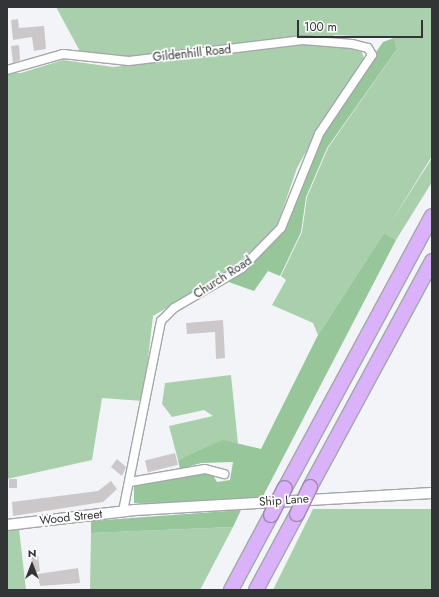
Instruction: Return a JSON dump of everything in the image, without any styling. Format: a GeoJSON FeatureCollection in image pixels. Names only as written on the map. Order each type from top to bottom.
{"type":"FeatureCollection","features":[{"type":"Feature","properties":{"kind":"highway"},"geometry":{"type":"LineString","coordinates":[[231,590],[284,488],[432,216]]}},
{"type":"Feature","properties":{"kind":"highway"},"geometry":{"type":"LineString","coordinates":[[256,590],[432,261]]}},
{"type":"Feature","properties":{"kind":"street","name":"Gildenhill Road"},"geometry":{"type":"LineString","coordinates":[[7,70],[63,54],[129,61],[303,40],[352,44],[368,48],[372,58]]}},
{"type":"Feature","properties":{"kind":"street","name":"Church Road"},"geometry":{"type":"LineString","coordinates":[[123,512],[161,321],[174,308],[242,268],[281,228],[319,134],[372,58]]}},
{"type":"Feature","properties":{"kind":"street"},"geometry":{"type":"LineString","coordinates":[[130,482],[205,469],[224,474]]}},
{"type":"Feature","properties":{"kind":"street","name":"Ship Lane"},"geometry":{"type":"LineString","coordinates":[[135,510],[432,493]]}},
{"type":"Feature","properties":{"kind":"street","name":"Wood Street"},"geometry":{"type":"LineString","coordinates":[[7,525],[135,510]]}},
{"type":"Feature","properties":{"kind":"green space"},"geometry":{"type":"Polygon","coordinates":[[[56,7],[432,7],[432,156],[390,224],[432,158],[432,182],[396,240],[384,233],[318,335],[313,323],[272,305],[286,280],[281,276],[302,232],[307,197],[328,148],[397,49],[394,38],[334,35],[330,40],[129,60],[82,55],[56,7]]]}},
{"type":"Feature","properties":{"kind":"green space"},"geometry":{"type":"Polygon","coordinates":[[[394,38],[397,49],[327,148],[306,197],[301,232],[280,276],[268,271],[254,291],[223,280],[281,228],[319,134],[383,42],[394,38]]]}},
{"type":"Feature","properties":{"kind":"green space"},"geometry":{"type":"Polygon","coordinates":[[[304,45],[338,45],[362,52],[365,62],[324,119],[297,168],[278,223],[257,247],[224,274],[153,316],[143,401],[102,398],[92,460],[7,479],[7,73],[21,73],[63,60],[113,67],[304,45]]]}},
{"type":"Feature","properties":{"kind":"green space"},"geometry":{"type":"Polygon","coordinates":[[[384,233],[396,240],[260,502],[134,503],[134,484],[211,472],[217,482],[230,480],[233,462],[201,463],[180,469],[178,460],[223,440],[261,449],[318,335],[384,233]]]}},
{"type":"Feature","properties":{"kind":"green space"},"geometry":{"type":"Polygon","coordinates":[[[231,375],[238,444],[225,441],[178,460],[169,426],[213,416],[204,410],[172,417],[162,404],[165,383],[231,375]]]}},
{"type":"Feature","properties":{"kind":"green space"},"geometry":{"type":"Polygon","coordinates":[[[313,509],[432,509],[432,590],[273,590],[313,509]]]}},
{"type":"Feature","properties":{"kind":"green space"},"geometry":{"type":"Polygon","coordinates":[[[241,510],[233,527],[91,533],[91,521],[241,510]]]}},
{"type":"Feature","properties":{"kind":"green space"},"geometry":{"type":"Polygon","coordinates":[[[233,527],[200,590],[90,590],[91,533],[233,527]]]}},
{"type":"Feature","properties":{"kind":"green space"},"geometry":{"type":"Polygon","coordinates":[[[19,529],[26,590],[7,590],[7,530],[19,529]]]}},
{"type":"Feature","properties":{"kind":"building"},"geometry":{"type":"Polygon","coordinates":[[[18,19],[19,28],[44,26],[46,49],[34,51],[32,37],[13,40],[11,20],[18,19]]]}},
{"type":"Feature","properties":{"kind":"building"},"geometry":{"type":"Polygon","coordinates":[[[19,45],[20,60],[13,63],[11,46],[19,45]]]}},
{"type":"Feature","properties":{"kind":"building"},"geometry":{"type":"Polygon","coordinates":[[[223,320],[225,358],[216,359],[215,332],[187,334],[186,323],[223,320]]]}},
{"type":"Feature","properties":{"kind":"building"},"geometry":{"type":"Polygon","coordinates":[[[175,453],[178,465],[148,472],[145,460],[175,453]]]}},
{"type":"Feature","properties":{"kind":"building"},"geometry":{"type":"Polygon","coordinates":[[[117,459],[126,467],[122,476],[111,467],[117,459]]]}},
{"type":"Feature","properties":{"kind":"building"},"geometry":{"type":"Polygon","coordinates":[[[9,479],[17,479],[17,488],[9,488],[9,479]]]}},
{"type":"Feature","properties":{"kind":"building"},"geometry":{"type":"Polygon","coordinates":[[[111,481],[117,489],[103,502],[13,516],[12,502],[98,491],[111,481]]]}},
{"type":"Feature","properties":{"kind":"building"},"geometry":{"type":"Polygon","coordinates":[[[38,556],[40,571],[34,573],[31,557],[38,556]]]}},
{"type":"Feature","properties":{"kind":"building"},"geometry":{"type":"Polygon","coordinates":[[[78,568],[80,583],[40,586],[38,574],[78,568]]]}}]}
